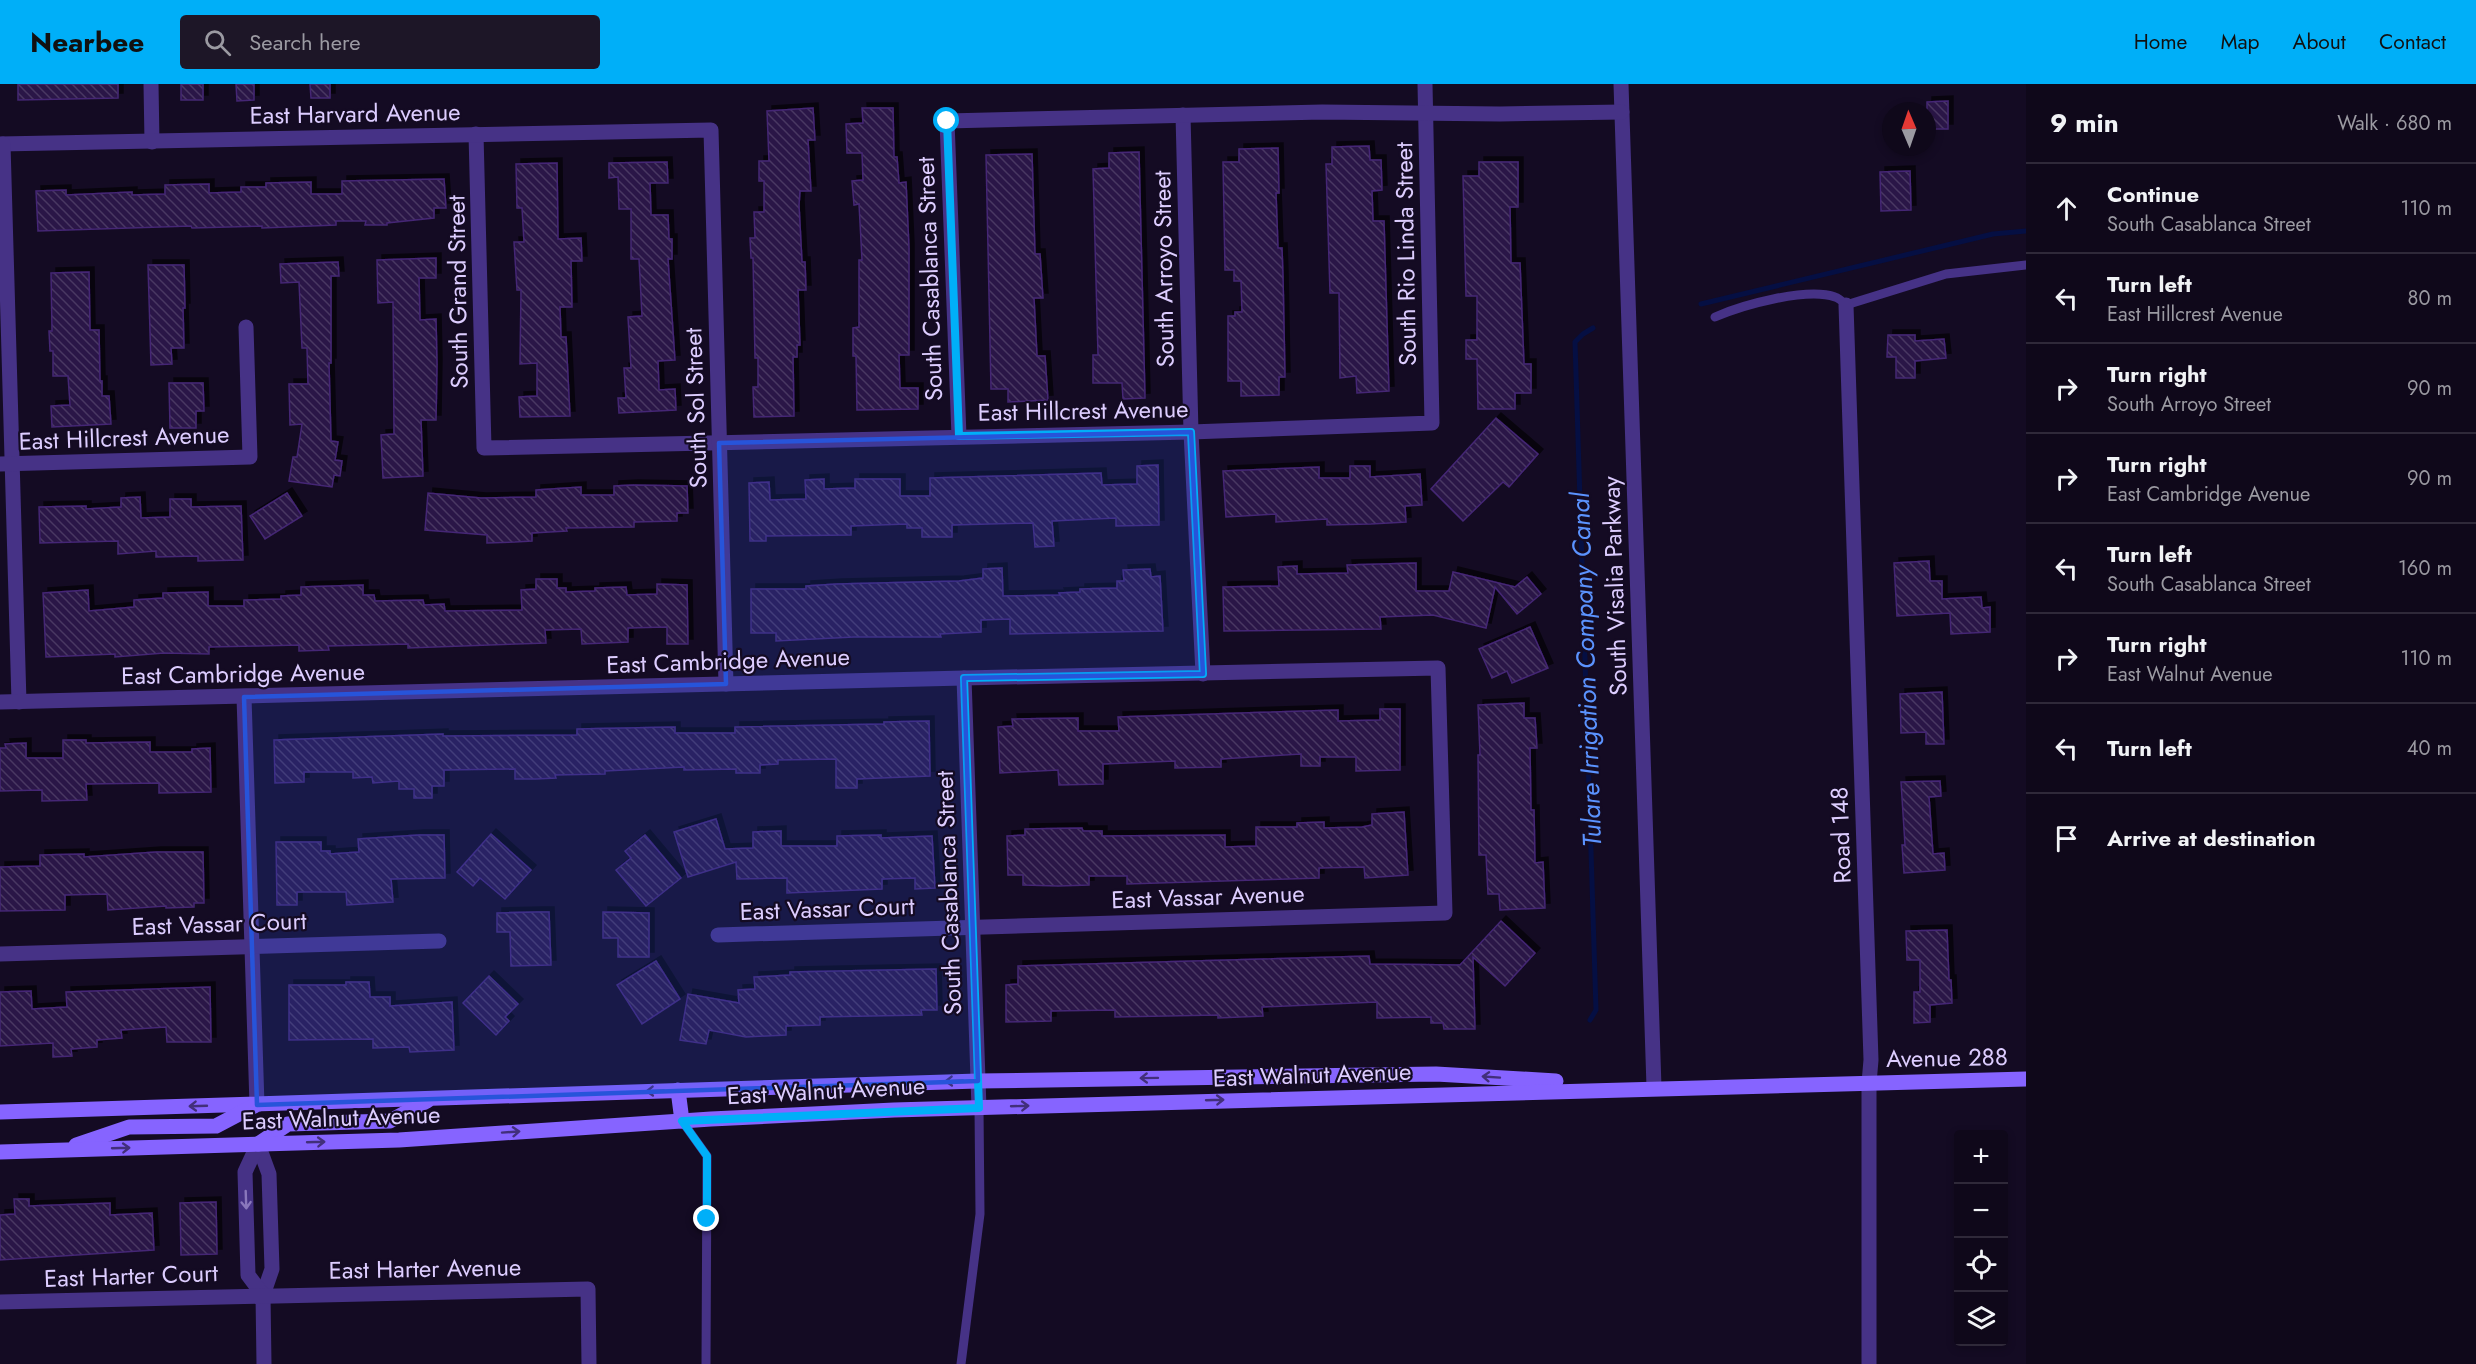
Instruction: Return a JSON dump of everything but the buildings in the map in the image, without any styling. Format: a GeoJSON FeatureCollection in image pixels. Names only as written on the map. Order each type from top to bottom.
{"type":"FeatureCollection","features":[{"type":"Feature","properties":{"kind":"main road","name":"East Walnut Avenue"},"geometry":{"type":"LineString","coordinates":[[0,1113],[978,1081],[1436,1074],[1654,1087]]}},
{"type":"Feature","properties":{"kind":"main road","name":"Avenue 288"},"geometry":{"type":"LineString","coordinates":[[1869,1083],[2026,1079]]}},
{"type":"Feature","properties":{"kind":"main road","name":"East Walnut Avenue"},"geometry":{"type":"LineString","coordinates":[[0,1152],[399,1140],[682,1121],[979,1108],[1654,1087],[1869,1083]]}},
{"type":"Feature","properties":{"kind":"main road"},"geometry":{"type":"LineString","coordinates":[[678,1090],[682,1121]]}},
{"type":"Feature","properties":{"kind":"main road"},"geometry":{"type":"LineString","coordinates":[[258,1144],[288,1124],[390,1120],[432,1098]]}},
{"type":"Feature","properties":{"kind":"main road"},"geometry":{"type":"LineString","coordinates":[[61,1150],[129,1128],[216,1126],[257,1105]]}},
{"type":"Feature","properties":{"kind":"street"},"geometry":{"type":"LineString","coordinates":[[151,84],[152,142]]}},
{"type":"Feature","properties":{"kind":"street","name":"South Rio Linda Street"},"geometry":{"type":"LineString","coordinates":[[1425,84],[1432,423]]}},
{"type":"Feature","properties":{"kind":"street","name":"South Visalia Parkway"},"geometry":{"type":"LineString","coordinates":[[1621,84],[1654,1087]]}},
{"type":"Feature","properties":{"kind":"street"},"geometry":{"type":"LineString","coordinates":[[1183,115],[1622,112]]}},
{"type":"Feature","properties":{"kind":"street","name":"South Casablanca Street"},"geometry":{"type":"LineString","coordinates":[[959,436],[947,121],[1183,115]]}},
{"type":"Feature","properties":{"kind":"street","name":"South Arroyo Street"},"geometry":{"type":"LineString","coordinates":[[1183,115],[1191,432],[1203,674]]}},
{"type":"Feature","properties":{"kind":"street","name":"East Harvard Avenue"},"geometry":{"type":"LineString","coordinates":[[2,144],[711,130]]}},
{"type":"Feature","properties":{"kind":"street","name":"South Sol Street"},"geometry":{"type":"LineString","coordinates":[[711,130],[726,684]]}},
{"type":"Feature","properties":{"kind":"street","name":"South Grand Street"},"geometry":{"type":"LineString","coordinates":[[476,134],[484,448]]}},
{"type":"Feature","properties":{"kind":"street"},"geometry":{"type":"LineString","coordinates":[[2,144],[7,464],[19,702]]}},
{"type":"Feature","properties":{"kind":"street","name":"Road 148"},"geometry":{"type":"LineString","coordinates":[[1846,305],[1871,1060],[1869,1083],[1869,1364]]}},
{"type":"Feature","properties":{"kind":"street","name":"East Hillcrest Avenue"},"geometry":{"type":"LineString","coordinates":[[7,464],[250,457],[246,327]]}},
{"type":"Feature","properties":{"kind":"street","name":"East Hillcrest Avenue"},"geometry":{"type":"LineString","coordinates":[[484,448],[1191,432],[1432,423]]}},
{"type":"Feature","properties":{"kind":"street","name":"East Cambridge Avenue"},"geometry":{"type":"LineString","coordinates":[[0,702],[1438,668],[1446,913]]}},
{"type":"Feature","properties":{"kind":"street","name":"South Casablanca Street"},"geometry":{"type":"LineString","coordinates":[[964,678],[979,1108]]}},
{"type":"Feature","properties":{"kind":"street"},"geometry":{"type":"LineString","coordinates":[[244,697],[257,1105]]}},
{"type":"Feature","properties":{"kind":"street","name":"East Vassar Avenue"},"geometry":{"type":"LineString","coordinates":[[973,927],[1446,913]]}},
{"type":"Feature","properties":{"kind":"street","name":"East Vassar Court"},"geometry":{"type":"LineString","coordinates":[[718,934],[973,927]]}},
{"type":"Feature","properties":{"kind":"street","name":"East Vassar Court"},"geometry":{"type":"LineString","coordinates":[[0,954],[439,941]]}},
{"type":"Feature","properties":{"kind":"street"},"geometry":{"type":"LineString","coordinates":[[258,1144],[245,1172],[248,1275],[262,1295]]}},
{"type":"Feature","properties":{"kind":"street"},"geometry":{"type":"LineString","coordinates":[[258,1144],[269,1173],[272,1257],[272,1269],[262,1295],[264,1364]]}},
{"type":"Feature","properties":{"kind":"street","name":"East Harter Avenue"},"geometry":{"type":"LineString","coordinates":[[262,1295],[588,1289],[589,1364]]}},
{"type":"Feature","properties":{"kind":"street","name":"East Harter Court"},"geometry":{"type":"LineString","coordinates":[[0,1302],[262,1295]]}},
{"type":"Feature","properties":{"kind":"lane"},"geometry":{"type":"LineString","coordinates":[[1715,317],[1743,305],[1800,296],[1837,297],[1846,305],[1946,274],[2026,265]]}},
{"type":"Feature","properties":{"kind":"lane"},"geometry":{"type":"LineString","coordinates":[[961,1364],[980,1214],[979,1108]]}},
{"type":"Feature","properties":{"kind":"lane"},"geometry":{"type":"LineString","coordinates":[[682,1121],[707,1156],[706,1364]]}},
{"type":"Feature","properties":{"kind":"highlighted area"},"geometry":{"type":"Polygon","coordinates":[[[1191,432],[1203,674],[964,678],[978,1081],[257,1105],[244,697],[726,684],[719,443],[1191,432]]]}},
{"type":"Feature","properties":{"kind":"waterway","name":"Tulare Irrigation Company Canal"},"geometry":{"type":"LineString","coordinates":[[1701,304],[1993,234],[2026,231]]}},
{"type":"Feature","properties":{"kind":"waterway","name":"Tulare Irrigation Company Canal"},"geometry":{"type":"LineString","coordinates":[[1590,1020],[1596,1010],[1575,342],[1593,328]]}},
{"type":"Feature","properties":{"kind":"route"},"geometry":{"type":"LineString","coordinates":[[707,1219],[707,1156],[682,1121],[979,1108],[964,678],[1203,674],[1191,432],[959,436],[947,121]]}}]}
